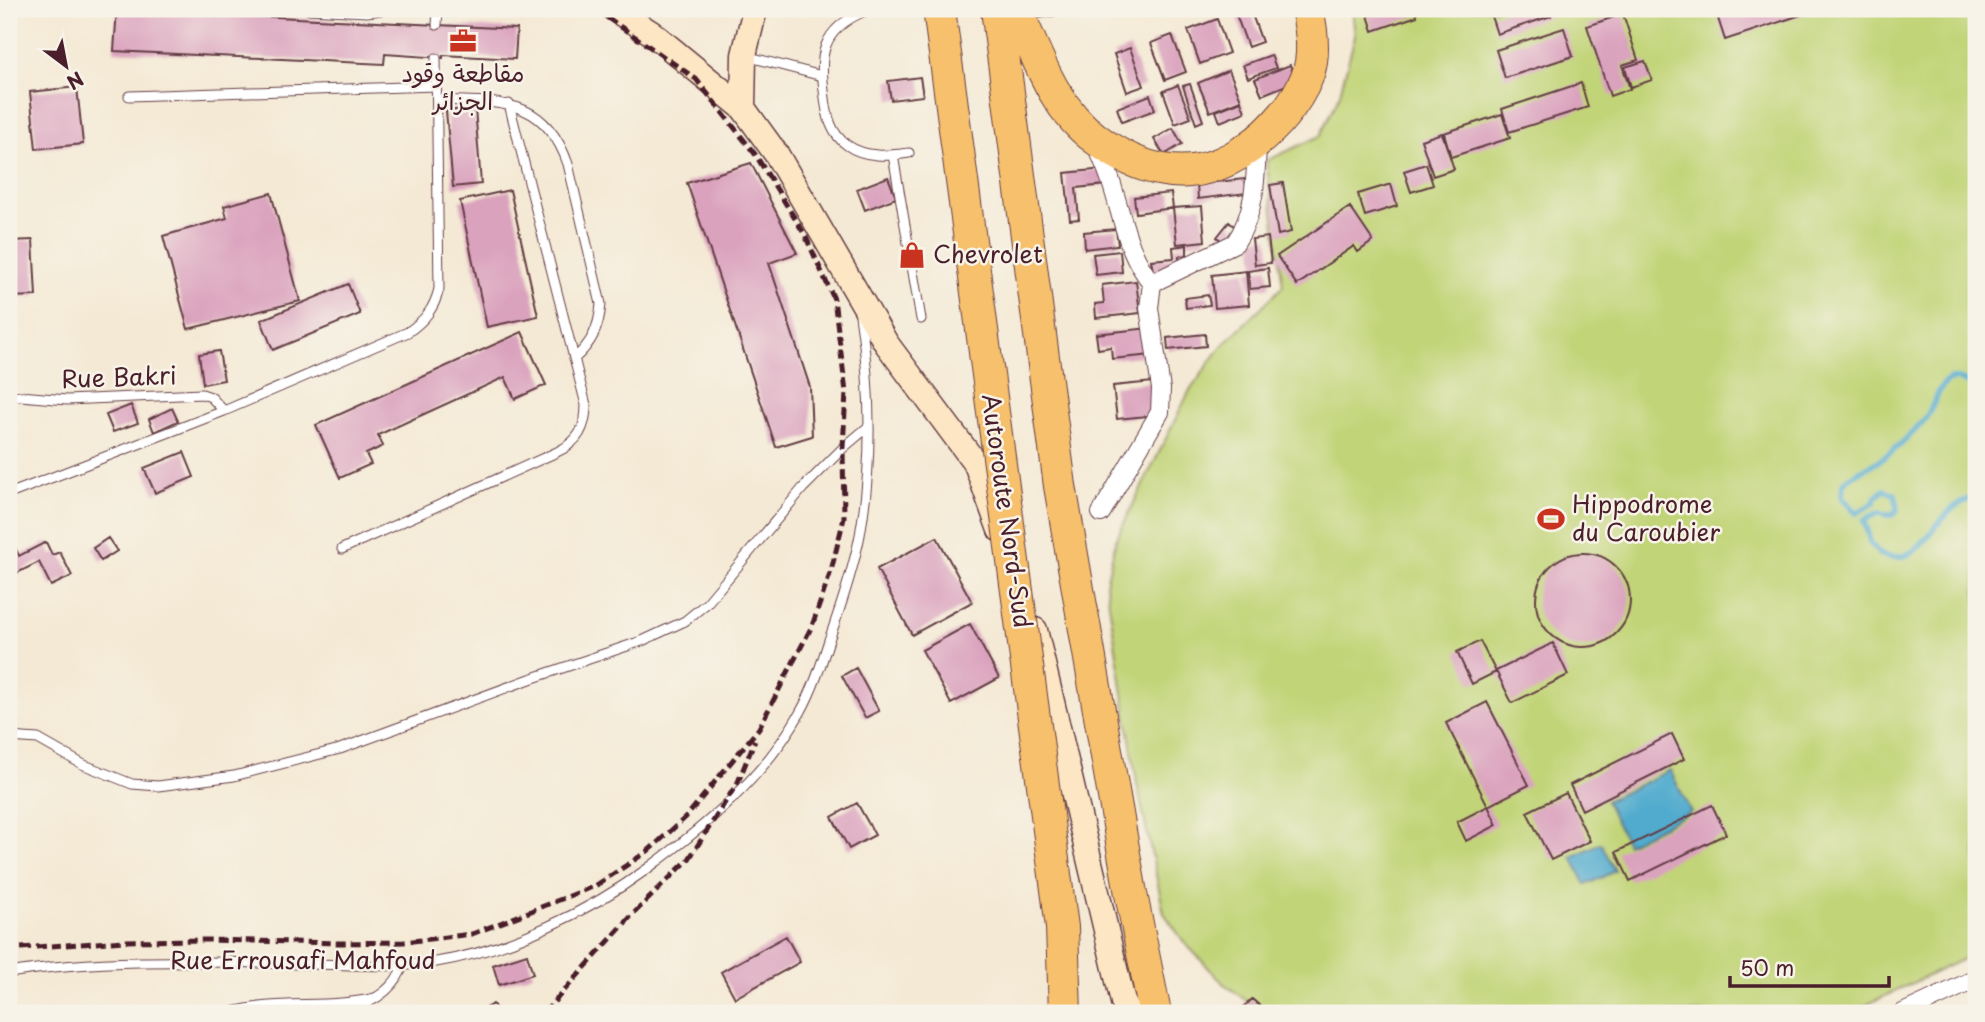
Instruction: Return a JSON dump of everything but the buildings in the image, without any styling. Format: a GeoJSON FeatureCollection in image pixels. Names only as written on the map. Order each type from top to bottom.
{"type":"FeatureCollection","features":[{"type":"Feature","properties":{"kind":"highway","name":"Autoroute Nord-Sud"},"geometry":{"type":"LineString","coordinates":[[939,9],[1062,927],[1065,1013]]}},
{"type":"Feature","properties":{"kind":"highway"},"geometry":{"type":"LineString","coordinates":[[997,9],[1060,486],[1131,894],[1155,1013]]}},
{"type":"Feature","properties":{"kind":"highway"},"geometry":{"type":"LineString","coordinates":[[1016,9],[1052,90],[1070,115],[1094,138],[1118,154],[1166,171],[1190,170],[1219,164],[1257,140],[1288,111],[1308,76],[1313,33],[1307,9]]}},
{"type":"Feature","properties":{"kind":"highway"},"geometry":{"type":"LineString","coordinates":[[1131,894],[1171,1013]]}},
{"type":"Feature","properties":{"kind":"street","name":"Rue Errousafi Mahfoud"},"geometry":{"type":"LineString","coordinates":[[614,9],[653,34],[743,108],[777,155],[857,296]]}},
{"type":"Feature","properties":{"kind":"street"},"geometry":{"type":"LineString","coordinates":[[743,108],[744,55],[755,9]]}},
{"type":"Feature","properties":{"kind":"street"},"geometry":{"type":"LineString","coordinates":[[1094,138],[1112,183],[1126,236],[1142,272],[1152,283],[1149,308],[1161,389],[1160,412],[1101,513]]}},
{"type":"Feature","properties":{"kind":"street"},"geometry":{"type":"LineString","coordinates":[[1152,283],[1235,243],[1243,232],[1256,183],[1257,140]]}},
{"type":"Feature","properties":{"kind":"street"},"geometry":{"type":"LineString","coordinates":[[857,296],[886,343],[976,464],[1034,624],[1123,1002],[1129,1013]]}},
{"type":"Feature","properties":{"kind":"street"},"geometry":{"type":"LineString","coordinates":[[1903,1013],[1976,979]]}},
{"type":"Feature","properties":{"kind":"lane"},"geometry":{"type":"LineString","coordinates":[[308,9],[367,12],[387,9]]}},
{"type":"Feature","properties":{"kind":"lane"},"geometry":{"type":"LineString","coordinates":[[437,26],[438,9]]}},
{"type":"Feature","properties":{"kind":"lane"},"geometry":{"type":"LineString","coordinates":[[865,12],[841,25],[831,36],[821,62],[829,122],[836,135],[860,152],[893,155],[909,153]]}},
{"type":"Feature","properties":{"kind":"lane"},"geometry":{"type":"LineString","coordinates":[[744,55],[822,76]]}},
{"type":"Feature","properties":{"kind":"lane"},"geometry":{"type":"LineString","coordinates":[[9,494],[224,411],[408,332],[429,314],[436,302],[440,275],[436,58]]}},
{"type":"Feature","properties":{"kind":"lane"},"geometry":{"type":"LineString","coordinates":[[129,96],[436,86]]}},
{"type":"Feature","properties":{"kind":"lane"},"geometry":{"type":"LineString","coordinates":[[437,100],[509,104],[530,112],[547,125],[561,143],[601,304],[595,335],[574,359]]}},
{"type":"Feature","properties":{"kind":"lane"},"geometry":{"type":"LineString","coordinates":[[342,549],[568,447],[583,429],[586,405],[509,104]]}},
{"type":"Feature","properties":{"kind":"lane"},"geometry":{"type":"LineString","coordinates":[[893,155],[921,319]]}},
{"type":"Feature","properties":{"kind":"lane","name":"Rue Errousafi Mahfoud"},"geometry":{"type":"LineString","coordinates":[[9,973],[58,966],[139,961],[403,965],[459,958],[523,936],[607,897],[700,830],[756,774],[800,713],[816,679],[846,589],[860,536],[866,491],[867,376],[857,296]]}},
{"type":"Feature","properties":{"kind":"lane","name":"Rue Bakri"},"geometry":{"type":"LineString","coordinates":[[9,395],[67,400],[202,394],[211,397],[224,411]]}},
{"type":"Feature","properties":{"kind":"lane"},"geometry":{"type":"LineString","coordinates":[[9,737],[38,739],[82,764],[132,784],[158,786],[234,776],[340,749],[642,641],[685,621],[707,603],[803,488],[868,427]]}},
{"type":"Feature","properties":{"kind":"lane"},"geometry":{"type":"LineString","coordinates":[[350,1013],[394,984],[403,965]]}},
{"type":"Feature","properties":{"kind":"lane"},"geometry":{"type":"LineString","coordinates":[[229,1013],[265,1006],[336,1004],[378,997]]}},
{"type":"Feature","properties":{"kind":"green space","name":"Hippodrome du Caroubier"},"geometry":{"type":"Polygon","coordinates":[[[1352,9],[1976,9],[1976,953],[1849,1013],[1263,1013],[1223,983],[1184,942],[1164,913],[1137,784],[1106,584],[1116,539],[1189,392],[1222,346],[1283,286],[1266,161],[1320,136],[1339,97],[1355,36],[1352,9]]]}},
{"type":"Feature","properties":{"kind":"water"},"geometry":{"type":"Polygon","coordinates":[[[1670,770],[1691,812],[1627,844],[1606,801],[1670,770]]]}},
{"type":"Feature","properties":{"kind":"water"},"geometry":{"type":"Polygon","coordinates":[[[1601,843],[1615,871],[1586,885],[1572,857],[1601,843]]]}},
{"type":"Feature","properties":{"kind":"waterway"},"geometry":{"type":"LineString","coordinates":[[1976,404],[1970,384],[1959,379],[1951,379],[1945,383],[1929,413],[1904,442],[1843,483],[1842,497],[1856,513],[1874,503],[1875,498],[1884,490],[1895,494],[1898,508],[1893,515],[1880,512],[1864,520],[1870,542],[1879,554],[1895,557],[1908,554],[1919,547],[1948,513],[1961,503],[1976,497]]}},
{"type":"Feature","properties":{"kind":"railway"},"geometry":{"type":"LineString","coordinates":[[21,948],[124,941],[404,942],[472,934],[595,886],[648,851],[686,817],[759,728],[812,626],[831,571],[844,518],[843,448],[846,392],[834,299],[805,235],[755,154],[696,79],[595,9]]}},
{"type":"Feature","properties":{"kind":"railway"},"geometry":{"type":"LineString","coordinates":[[544,1013],[634,913],[689,859],[738,782],[755,740]]}},
{"type":"Feature","properties":{"kind":"place","name":"مقاطعة وقود الجزائر"},"geometry":{"type":"Point","coordinates":[463,41]}},
{"type":"Feature","properties":{"kind":"place","name":"Chevrolet"},"geometry":{"type":"Point","coordinates":[912,255]}},
{"type":"Feature","properties":{"kind":"place","name":"Hippodrome du Caroubier"},"geometry":{"type":"Point","coordinates":[1551,519]}}]}
